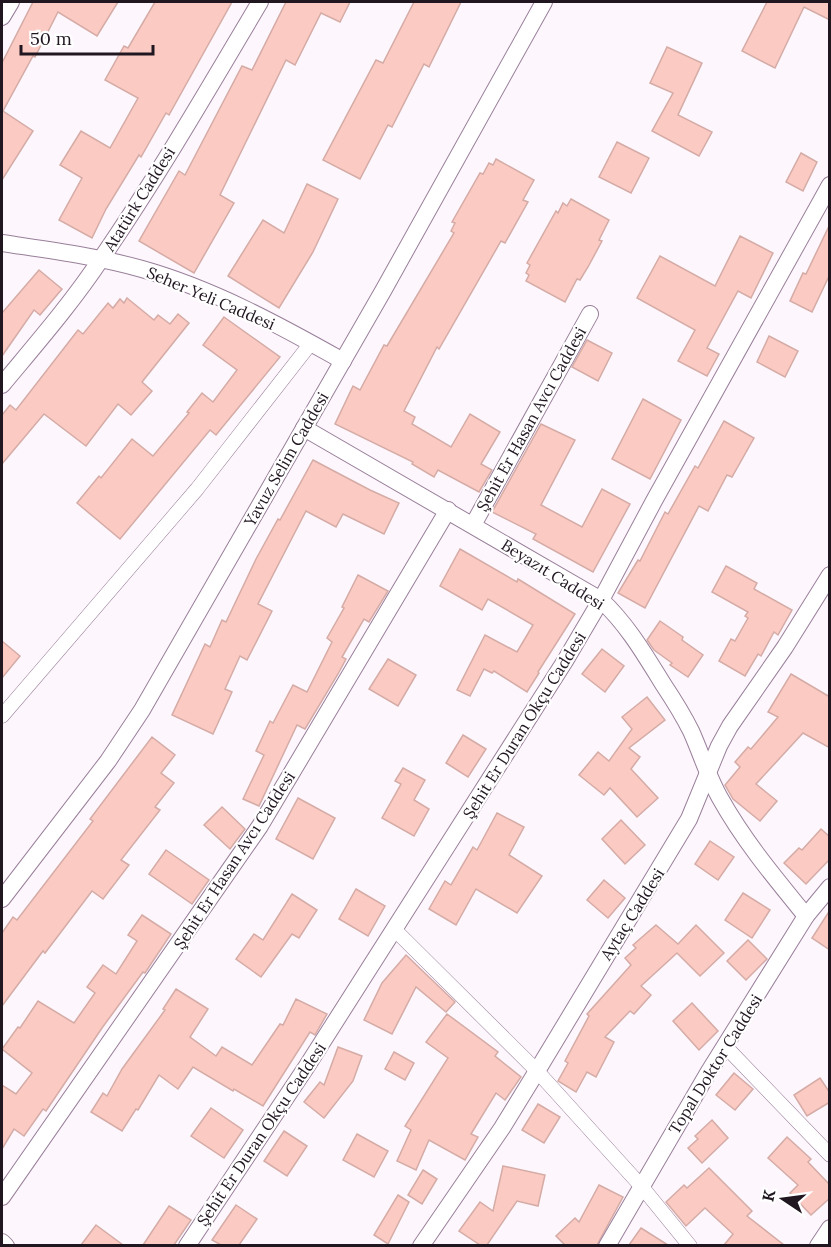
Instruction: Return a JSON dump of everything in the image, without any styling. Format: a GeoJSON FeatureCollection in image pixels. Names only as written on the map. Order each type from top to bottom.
{"type":"FeatureCollection","features":[{"type":"Feature","properties":{"kind":"street"},"geometry":{"type":"LineString","coordinates":[[2,17],[11,2]]}},
{"type":"Feature","properties":{"kind":"street","name":"Atatürk Caddesi"},"geometry":{"type":"LineString","coordinates":[[2,385],[57,320],[102,259],[196,110],[260,2]]}},
{"type":"Feature","properties":{"kind":"street","name":"Yavuz Selim Caddesi"},"geometry":{"type":"LineString","coordinates":[[2,899],[108,761],[142,710],[343,361],[544,2]]}},
{"type":"Feature","properties":{"kind":"street","name":"Şehit Er Duran Okçu Caddesi"},"geometry":{"type":"LineString","coordinates":[[187,1245],[395,930],[559,671],[601,600],[655,498],[830,185]]}},
{"type":"Feature","properties":{"kind":"street","name":"Seher Yeli Caddesi"},"geometry":{"type":"LineString","coordinates":[[2,243],[102,259],[175,280],[253,312],[343,361]]}},
{"type":"Feature","properties":{"kind":"street","name":"Şehit Er Hasan Avcı Caddesi"},"geometry":{"type":"LineString","coordinates":[[473,525],[590,314]]}},
{"type":"Feature","properties":{"kind":"street"},"geometry":{"type":"LineString","coordinates":[[2,716],[197,489],[311,344]]}},
{"type":"Feature","properties":{"kind":"street","name":"Beyazıt Caddesi"},"geometry":{"type":"LineString","coordinates":[[304,428],[601,600],[623,624],[677,706],[690,730],[708,774],[749,845],[806,916]]}},
{"type":"Feature","properties":{"kind":"street","name":"Şehit Er Hasan Avcı Caddesi"},"geometry":{"type":"LineString","coordinates":[[2,1197],[260,826],[448,510]]}},
{"type":"Feature","properties":{"kind":"street","name":"Aytaç Caddesi"},"geometry":{"type":"LineString","coordinates":[[421,1245],[502,1128],[537,1071],[689,819],[719,746],[730,726],[785,647],[830,575]]}},
{"type":"Feature","properties":{"kind":"street","name":"Topal Doktor Caddesi"},"geometry":{"type":"LineString","coordinates":[[607,1245],[725,1046],[806,916],[830,887]]}},
{"type":"Feature","properties":{"kind":"street"},"geometry":{"type":"LineString","coordinates":[[395,930],[537,1071],[642,1187],[690,1245]]}},
{"type":"Feature","properties":{"kind":"street"},"geometry":{"type":"LineString","coordinates":[[725,1046],[830,1155]]}},
{"type":"Feature","properties":{"kind":"street"},"geometry":{"type":"LineString","coordinates":[[818,1245],[830,1228]]}},
{"type":"Feature","properties":{"kind":"street"},"geometry":{"type":"LineString","coordinates":[[2,1242],[6,1245]]}},
{"type":"Feature","properties":{"kind":"building"},"geometry":{"type":"Polygon","coordinates":[[[33,2],[118,2],[97,36],[58,12],[3,111],[33,131],[2,180],[2,63],[33,2]]]}},
{"type":"Feature","properties":{"kind":"building"},"geometry":{"type":"Polygon","coordinates":[[[155,2],[232,2],[169,115],[166,113],[141,157],[139,155],[106,209],[92,238],[59,220],[82,178],[60,165],[81,131],[110,148],[138,98],[105,80],[124,46],[128,48],[155,2]]]}},
{"type":"Feature","properties":{"kind":"building"},"geometry":{"type":"Polygon","coordinates":[[[286,2],[350,2],[340,22],[321,13],[295,65],[286,60],[220,195],[234,203],[194,273],[139,241],[179,171],[185,175],[242,66],[252,70],[286,2]]]}},
{"type":"Feature","properties":{"kind":"building"},"geometry":{"type":"Polygon","coordinates":[[[414,2],[461,2],[429,67],[424,64],[392,127],[388,125],[360,179],[323,160],[376,60],[383,63],[414,2]]]}},
{"type":"Feature","properties":{"kind":"building"},"geometry":{"type":"Polygon","coordinates":[[[767,2],[830,2],[830,20],[804,7],[775,68],[742,51],[767,2]]]}},
{"type":"Feature","properties":{"kind":"building"},"geometry":{"type":"Polygon","coordinates":[[[667,47],[702,63],[678,115],[712,132],[699,156],[652,131],[673,93],[650,83],[667,47]]]}},
{"type":"Feature","properties":{"kind":"building"},"geometry":{"type":"Polygon","coordinates":[[[617,142],[649,158],[631,193],[599,177],[617,142]]]}},
{"type":"Feature","properties":{"kind":"building"},"geometry":{"type":"Polygon","coordinates":[[[801,153],[817,162],[803,191],[786,182],[801,153]]]}},
{"type":"Feature","properties":{"kind":"building"},"geometry":{"type":"Polygon","coordinates":[[[496,159],[534,180],[523,200],[528,202],[505,243],[501,241],[439,349],[437,347],[404,411],[415,417],[412,424],[451,447],[470,414],[500,432],[481,464],[492,470],[479,492],[438,470],[434,477],[412,464],[413,462],[335,424],[353,386],[360,390],[384,345],[387,346],[454,233],[451,231],[455,223],[452,222],[480,173],[483,174],[489,163],[493,165],[496,159]]]}},
{"type":"Feature","properties":{"kind":"building"},"geometry":{"type":"Polygon","coordinates":[[[307,184],[338,199],[313,252],[279,308],[228,276],[263,220],[284,233],[307,184]]]}},
{"type":"Feature","properties":{"kind":"building"},"geometry":{"type":"Polygon","coordinates":[[[571,199],[609,220],[599,240],[602,241],[565,302],[526,281],[529,275],[526,273],[530,265],[527,263],[556,211],[558,213],[563,203],[567,206],[571,199]]]}},
{"type":"Feature","properties":{"kind":"building"},"geometry":{"type":"Polygon","coordinates":[[[830,224],[830,274],[812,312],[790,301],[830,224]]]}},
{"type":"Feature","properties":{"kind":"building"},"geometry":{"type":"Polygon","coordinates":[[[740,236],[773,253],[751,298],[738,291],[707,348],[719,354],[707,376],[678,361],[695,330],[637,298],[660,256],[715,286],[740,236]]]}},
{"type":"Feature","properties":{"kind":"building"},"geometry":{"type":"Polygon","coordinates":[[[39,270],[62,289],[40,315],[34,310],[2,356],[2,313],[39,270]]]}},
{"type":"Feature","properties":{"kind":"building"},"geometry":{"type":"Polygon","coordinates":[[[127,298],[154,320],[158,315],[170,324],[178,314],[189,323],[142,382],[152,391],[131,415],[118,404],[86,446],[44,414],[2,464],[2,415],[10,405],[16,410],[78,330],[83,334],[108,303],[113,308],[120,299],[124,303],[127,298]]]}},
{"type":"Feature","properties":{"kind":"building"},"geometry":{"type":"Polygon","coordinates":[[[224,317],[280,357],[216,435],[210,430],[120,539],[77,503],[99,476],[101,478],[132,439],[153,456],[189,413],[187,412],[202,393],[213,402],[237,370],[203,345],[224,317]]]}},
{"type":"Feature","properties":{"kind":"building"},"geometry":{"type":"Polygon","coordinates":[[[769,336],[798,351],[785,377],[757,362],[769,336]]]}},
{"type":"Feature","properties":{"kind":"building"},"geometry":{"type":"Polygon","coordinates":[[[587,340],[612,353],[598,381],[572,367],[587,340]]]}},
{"type":"Feature","properties":{"kind":"building"},"geometry":{"type":"Polygon","coordinates":[[[643,399],[681,420],[650,479],[612,459],[643,399]]]}},
{"type":"Feature","properties":{"kind":"building"},"geometry":{"type":"Polygon","coordinates":[[[724,421],[754,438],[732,477],[727,475],[708,511],[699,506],[645,608],[618,593],[638,560],[640,561],[665,512],[668,514],[695,466],[698,468],[724,421]]]}},
{"type":"Feature","properties":{"kind":"building"},"geometry":{"type":"Polygon","coordinates":[[[541,424],[575,440],[541,505],[582,527],[602,489],[630,504],[593,572],[533,539],[536,534],[492,512],[541,424]]]}},
{"type":"Feature","properties":{"kind":"building"},"geometry":{"type":"Polygon","coordinates":[[[313,460],[399,503],[384,534],[343,514],[336,527],[306,511],[258,604],[272,611],[247,660],[240,656],[225,689],[232,692],[213,734],[172,715],[205,644],[210,647],[222,620],[226,622],[256,559],[313,460]]]}},
{"type":"Feature","properties":{"kind":"building"},"geometry":{"type":"Polygon","coordinates":[[[460,549],[517,582],[518,579],[575,614],[527,692],[494,671],[492,673],[484,669],[470,696],[457,690],[485,635],[517,652],[533,625],[488,599],[482,610],[440,586],[460,549]]]}},
{"type":"Feature","properties":{"kind":"building"},"geometry":{"type":"Polygon","coordinates":[[[726,566],[757,583],[754,589],[792,610],[778,635],[774,632],[761,656],[758,654],[745,676],[719,661],[731,639],[735,641],[748,618],[745,616],[748,612],[712,592],[726,566]]]}},
{"type":"Feature","properties":{"kind":"building"},"geometry":{"type":"Polygon","coordinates":[[[358,575],[388,591],[369,622],[364,619],[342,657],[346,659],[338,674],[305,729],[297,725],[259,806],[243,799],[264,755],[256,751],[270,721],[273,723],[293,685],[307,692],[332,642],[327,638],[344,608],[342,607],[358,575]]]}},
{"type":"Feature","properties":{"kind":"building"},"geometry":{"type":"Polygon","coordinates":[[[660,621],[703,655],[688,677],[670,665],[672,663],[654,650],[647,640],[660,621]]]}},
{"type":"Feature","properties":{"kind":"building"},"geometry":{"type":"Polygon","coordinates":[[[2,641],[20,656],[2,678],[2,641]]]}},
{"type":"Feature","properties":{"kind":"building"},"geometry":{"type":"Polygon","coordinates":[[[602,649],[624,666],[605,692],[582,674],[602,649]]]}},
{"type":"Feature","properties":{"kind":"building"},"geometry":{"type":"Polygon","coordinates":[[[388,659],[416,675],[398,706],[369,689],[388,659]]]}},
{"type":"Feature","properties":{"kind":"building"},"geometry":{"type":"Polygon","coordinates":[[[791,674],[830,697],[830,748],[803,733],[756,784],[777,801],[760,821],[733,799],[725,785],[740,767],[735,762],[748,747],[751,749],[778,717],[768,712],[791,674]]]}},
{"type":"Feature","properties":{"kind":"building"},"geometry":{"type":"Polygon","coordinates":[[[647,697],[665,720],[629,748],[640,757],[631,769],[658,798],[637,817],[610,788],[604,795],[579,775],[598,752],[609,761],[632,729],[622,717],[647,697]]]}},
{"type":"Feature","properties":{"kind":"building"},"geometry":{"type":"Polygon","coordinates":[[[463,735],[486,749],[468,777],[446,763],[463,735]]]}},
{"type":"Feature","properties":{"kind":"building"},"geometry":{"type":"Polygon","coordinates":[[[152,737],[175,755],[161,773],[174,783],[155,807],[160,810],[121,860],[129,865],[103,899],[92,891],[2,1006],[2,933],[13,917],[17,920],[93,821],[90,819],[152,737]]]}},
{"type":"Feature","properties":{"kind":"building"},"geometry":{"type":"Polygon","coordinates":[[[403,768],[425,780],[414,800],[429,809],[414,836],[382,818],[401,784],[395,781],[403,768]]]}},
{"type":"Feature","properties":{"kind":"building"},"geometry":{"type":"Polygon","coordinates":[[[298,798],[335,818],[313,859],[276,839],[298,798]]]}},
{"type":"Feature","properties":{"kind":"building"},"geometry":{"type":"Polygon","coordinates":[[[222,807],[245,829],[230,849],[204,825],[222,807]]]}},
{"type":"Feature","properties":{"kind":"building"},"geometry":{"type":"Polygon","coordinates":[[[497,813],[524,827],[509,855],[542,876],[517,913],[476,889],[456,925],[429,909],[445,881],[451,885],[473,847],[477,850],[497,813]]]}},
{"type":"Feature","properties":{"kind":"building"},"geometry":{"type":"Polygon","coordinates":[[[621,820],[645,845],[625,864],[602,839],[621,820]]]}},
{"type":"Feature","properties":{"kind":"building"},"geometry":{"type":"Polygon","coordinates":[[[821,829],[830,837],[830,859],[806,884],[784,863],[799,848],[802,850],[821,829]]]}},
{"type":"Feature","properties":{"kind":"building"},"geometry":{"type":"Polygon","coordinates":[[[710,841],[734,857],[718,880],[695,864],[710,841]]]}},
{"type":"Feature","properties":{"kind":"building"},"geometry":{"type":"Polygon","coordinates":[[[166,850],[209,880],[192,904],[149,874],[166,850]]]}},
{"type":"Feature","properties":{"kind":"building"},"geometry":{"type":"Polygon","coordinates":[[[604,880],[625,898],[608,918],[587,900],[604,880]]]}},
{"type":"Feature","properties":{"kind":"building"},"geometry":{"type":"Polygon","coordinates":[[[356,889],[385,906],[368,936],[339,919],[356,889]]]}},
{"type":"Feature","properties":{"kind":"building"},"geometry":{"type":"Polygon","coordinates":[[[743,893],[770,910],[752,938],[725,920],[743,893]]]}},
{"type":"Feature","properties":{"kind":"building"},"geometry":{"type":"Polygon","coordinates":[[[292,894],[317,910],[299,938],[292,934],[261,977],[236,959],[254,934],[263,940],[292,894]]]}},
{"type":"Feature","properties":{"kind":"building"},"geometry":{"type":"Polygon","coordinates":[[[830,910],[830,950],[812,938],[830,910]]]}},
{"type":"Feature","properties":{"kind":"building"},"geometry":{"type":"Polygon","coordinates":[[[142,915],[171,934],[145,973],[143,972],[102,1028],[46,1111],[43,1109],[24,1136],[14,1129],[2,1149],[2,1085],[16,1094],[32,1073],[2,1049],[38,1001],[74,1023],[95,993],[87,987],[103,965],[116,974],[137,941],[128,935],[142,915]]]}},
{"type":"Feature","properties":{"kind":"building"},"geometry":{"type":"Polygon","coordinates":[[[656,925],[678,944],[696,925],[724,953],[700,976],[677,953],[641,986],[651,995],[634,1014],[630,1011],[605,1037],[614,1042],[596,1077],[587,1072],[576,1092],[558,1081],[568,1063],[565,1061],[589,1016],[587,1014],[631,965],[625,958],[636,948],[633,945],[656,925]]]}},
{"type":"Feature","properties":{"kind":"building"},"geometry":{"type":"Polygon","coordinates":[[[748,940],[767,959],[746,980],[727,961],[748,940]]]}},
{"type":"Feature","properties":{"kind":"building"},"geometry":{"type":"Polygon","coordinates":[[[406,955],[455,1002],[446,1012],[416,987],[392,1034],[364,1020],[382,983],[406,955]]]}},
{"type":"Feature","properties":{"kind":"building"},"geometry":{"type":"Polygon","coordinates":[[[176,989],[208,1009],[190,1037],[216,1056],[222,1047],[252,1065],[280,1024],[283,1025],[296,999],[327,1014],[315,1035],[310,1032],[263,1106],[193,1067],[178,1089],[159,1075],[122,1131],[91,1112],[103,1093],[107,1096],[122,1069],[165,1010],[163,1009],[176,989]]]}},
{"type":"Feature","properties":{"kind":"building"},"geometry":{"type":"Polygon","coordinates":[[[692,1003],[718,1031],[699,1050],[673,1021],[692,1003]]]}},
{"type":"Feature","properties":{"kind":"building"},"geometry":{"type":"Polygon","coordinates":[[[447,1014],[498,1052],[495,1056],[521,1077],[505,1100],[496,1093],[471,1134],[478,1137],[465,1160],[429,1140],[416,1170],[397,1161],[411,1130],[405,1126],[448,1058],[426,1042],[447,1014]]]}},
{"type":"Feature","properties":{"kind":"building"},"geometry":{"type":"Polygon","coordinates":[[[338,1047],[362,1056],[353,1081],[324,1118],[304,1102],[320,1082],[324,1085],[338,1047]]]}},
{"type":"Feature","properties":{"kind":"building"},"geometry":{"type":"Polygon","coordinates":[[[394,1052],[414,1063],[405,1080],[385,1069],[394,1052]]]}},
{"type":"Feature","properties":{"kind":"building"},"geometry":{"type":"Polygon","coordinates":[[[734,1073],[753,1089],[735,1110],[716,1095],[734,1073]]]}},
{"type":"Feature","properties":{"kind":"building"},"geometry":{"type":"Polygon","coordinates":[[[820,1078],[830,1093],[830,1102],[807,1116],[794,1095],[820,1078]]]}},
{"type":"Feature","properties":{"kind":"building"},"geometry":{"type":"Polygon","coordinates":[[[538,1104],[560,1117],[544,1143],[522,1130],[538,1104]]]}},
{"type":"Feature","properties":{"kind":"building"},"geometry":{"type":"Polygon","coordinates":[[[211,1108],[243,1130],[224,1158],[191,1136],[211,1108]]]}},
{"type":"Feature","properties":{"kind":"building"},"geometry":{"type":"Polygon","coordinates":[[[712,1120],[728,1138],[702,1163],[688,1148],[698,1139],[695,1136],[712,1120]]]}},
{"type":"Feature","properties":{"kind":"building"},"geometry":{"type":"Polygon","coordinates":[[[284,1131],[307,1146],[287,1176],[264,1161],[284,1131]]]}},
{"type":"Feature","properties":{"kind":"building"},"geometry":{"type":"Polygon","coordinates":[[[357,1134],[388,1151],[374,1177],[343,1160],[357,1134]]]}},
{"type":"Feature","properties":{"kind":"building"},"geometry":{"type":"Polygon","coordinates":[[[787,1137],[811,1159],[808,1162],[830,1185],[830,1198],[811,1215],[790,1193],[798,1185],[768,1158],[787,1137]]]}},
{"type":"Feature","properties":{"kind":"building"},"geometry":{"type":"Polygon","coordinates":[[[503,1166],[545,1175],[538,1206],[517,1201],[487,1245],[480,1245],[459,1231],[480,1202],[493,1211],[503,1166]]]}},
{"type":"Feature","properties":{"kind":"building"},"geometry":{"type":"Polygon","coordinates":[[[709,1168],[752,1211],[747,1216],[784,1245],[724,1245],[733,1234],[705,1208],[686,1226],[666,1202],[684,1185],[687,1188],[709,1168]]]}},
{"type":"Feature","properties":{"kind":"building"},"geometry":{"type":"Polygon","coordinates":[[[423,1170],[437,1179],[422,1204],[408,1195],[423,1170]]]}},
{"type":"Feature","properties":{"kind":"building"},"geometry":{"type":"Polygon","coordinates":[[[599,1185],[623,1197],[597,1245],[565,1245],[556,1236],[575,1218],[579,1222],[599,1185]]]}},
{"type":"Feature","properties":{"kind":"building"},"geometry":{"type":"Polygon","coordinates":[[[398,1195],[409,1202],[388,1244],[374,1235],[398,1195]]]}},
{"type":"Feature","properties":{"kind":"building"},"geometry":{"type":"Polygon","coordinates":[[[236,1205],[257,1219],[239,1245],[221,1245],[212,1240],[236,1205]]]}},
{"type":"Feature","properties":{"kind":"building"},"geometry":{"type":"Polygon","coordinates":[[[169,1206],[191,1220],[174,1245],[143,1245],[169,1206]]]}},
{"type":"Feature","properties":{"kind":"building"},"geometry":{"type":"Polygon","coordinates":[[[96,1225],[123,1245],[81,1245],[96,1225]]]}},
{"type":"Feature","properties":{"kind":"building"},"geometry":{"type":"Polygon","coordinates":[[[641,1228],[668,1245],[629,1245],[641,1228]]]}}]}
